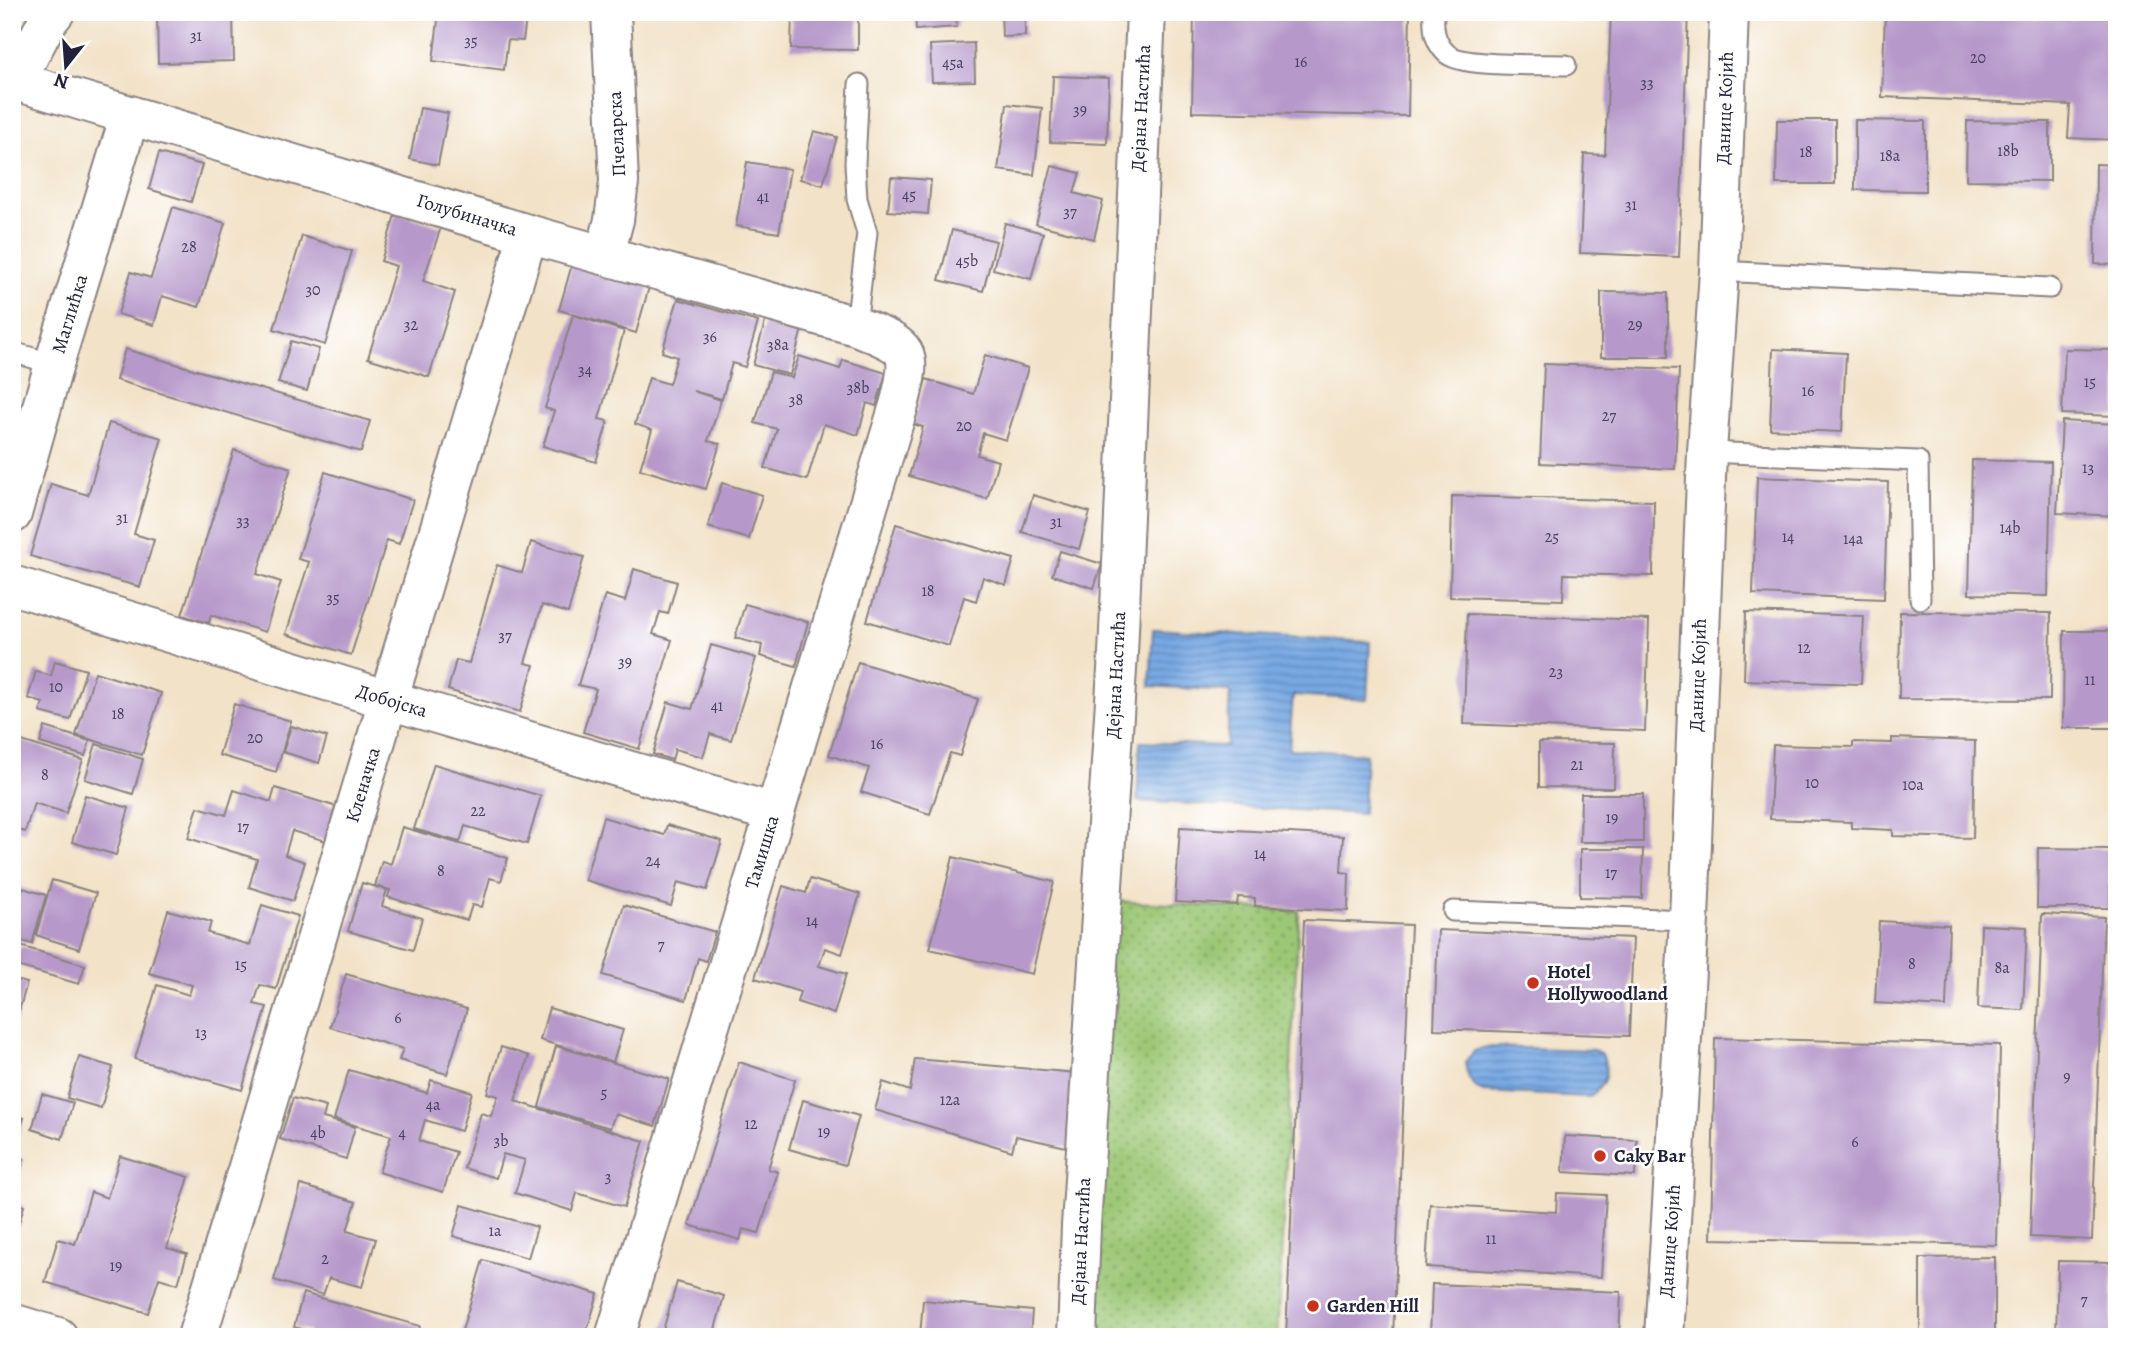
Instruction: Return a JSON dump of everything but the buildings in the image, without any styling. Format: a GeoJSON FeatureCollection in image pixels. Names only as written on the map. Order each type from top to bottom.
{"type":"FeatureCollection","features":[{"type":"Feature","properties":{"kind":"street"},"geometry":{"type":"LineString","coordinates":[[14,80],[55,12]]}},
{"type":"Feature","properties":{"kind":"street","name":"Пчеларска"},"geometry":{"type":"LineString","coordinates":[[605,254],[620,183],[611,12]]}},
{"type":"Feature","properties":{"kind":"street","name":"Дејана Настића"},"geometry":{"type":"LineString","coordinates":[[1077,1337],[1082,1213],[1118,654],[1146,12]]}},
{"type":"Feature","properties":{"kind":"street","name":"Данице Којић"},"geometry":{"type":"LineString","coordinates":[[1664,1337],[1689,920],[1707,452],[1719,271],[1729,12]]}},
{"type":"Feature","properties":{"kind":"street","name":"Голубиначка"},"geometry":{"type":"LineString","coordinates":[[14,80],[528,233],[856,326],[897,344],[908,366]]}},
{"type":"Feature","properties":{"kind":"street","name":"Маглићка"},"geometry":{"type":"LineString","coordinates":[[12,513],[130,115]]}},
{"type":"Feature","properties":{"kind":"street","name":"Кленачка"},"geometry":{"type":"LineString","coordinates":[[197,1337],[528,233]]}},
{"type":"Feature","properties":{"kind":"street","name":"Тамишка"},"geometry":{"type":"LineString","coordinates":[[615,1337],[900,402],[908,366]]}},
{"type":"Feature","properties":{"kind":"street","name":"Добојска"},"geometry":{"type":"LineString","coordinates":[[12,584],[389,700],[774,813]]}},
{"type":"Feature","properties":{"kind":"street"},"geometry":{"type":"LineString","coordinates":[[12,1323],[58,1337]]}},
{"type":"Feature","properties":{"kind":"lane"},"geometry":{"type":"LineString","coordinates":[[1434,12],[1433,33],[1447,55],[1468,63],[1566,65]]}},
{"type":"Feature","properties":{"kind":"lane"},"geometry":{"type":"LineString","coordinates":[[856,326],[867,233],[857,199],[855,163],[859,84]]}},
{"type":"Feature","properties":{"kind":"lane"},"geometry":{"type":"LineString","coordinates":[[1719,271],[2050,288]]}},
{"type":"Feature","properties":{"kind":"lane"},"geometry":{"type":"LineString","coordinates":[[12,352],[54,364]]}},
{"type":"Feature","properties":{"kind":"lane"},"geometry":{"type":"LineString","coordinates":[[1707,452],[1918,461],[1920,599]]}},
{"type":"Feature","properties":{"kind":"lane"},"geometry":{"type":"LineString","coordinates":[[1453,911],[1689,920]]}},
{"type":"Feature","properties":{"kind":"green space"},"geometry":{"type":"Polygon","coordinates":[[[1112,901],[1299,911],[1277,1337],[1089,1337],[1112,901]]]}},
{"type":"Feature","properties":{"kind":"water"},"geometry":{"type":"Polygon","coordinates":[[[1153,629],[1370,642],[1367,700],[1293,695],[1289,749],[1366,754],[1363,814],[1137,801],[1140,742],[1227,746],[1230,691],[1150,686],[1153,629]]]}},
{"type":"Feature","properties":{"kind":"water"},"geometry":{"type":"Polygon","coordinates":[[[1486,1047],[1594,1050],[1602,1054],[1606,1073],[1602,1084],[1589,1097],[1483,1092],[1470,1080],[1465,1062],[1474,1051],[1486,1047]]]}},
{"type":"Feature","properties":{"kind":"place","name":"Hotel Hollywoodland"},"geometry":{"type":"Point","coordinates":[1533,983]}},
{"type":"Feature","properties":{"kind":"place","name":"Caky Bar"},"geometry":{"type":"Point","coordinates":[1600,1156]}},
{"type":"Feature","properties":{"kind":"place","name":"Garden Hill"},"geometry":{"type":"Point","coordinates":[1313,1306]}}]}
